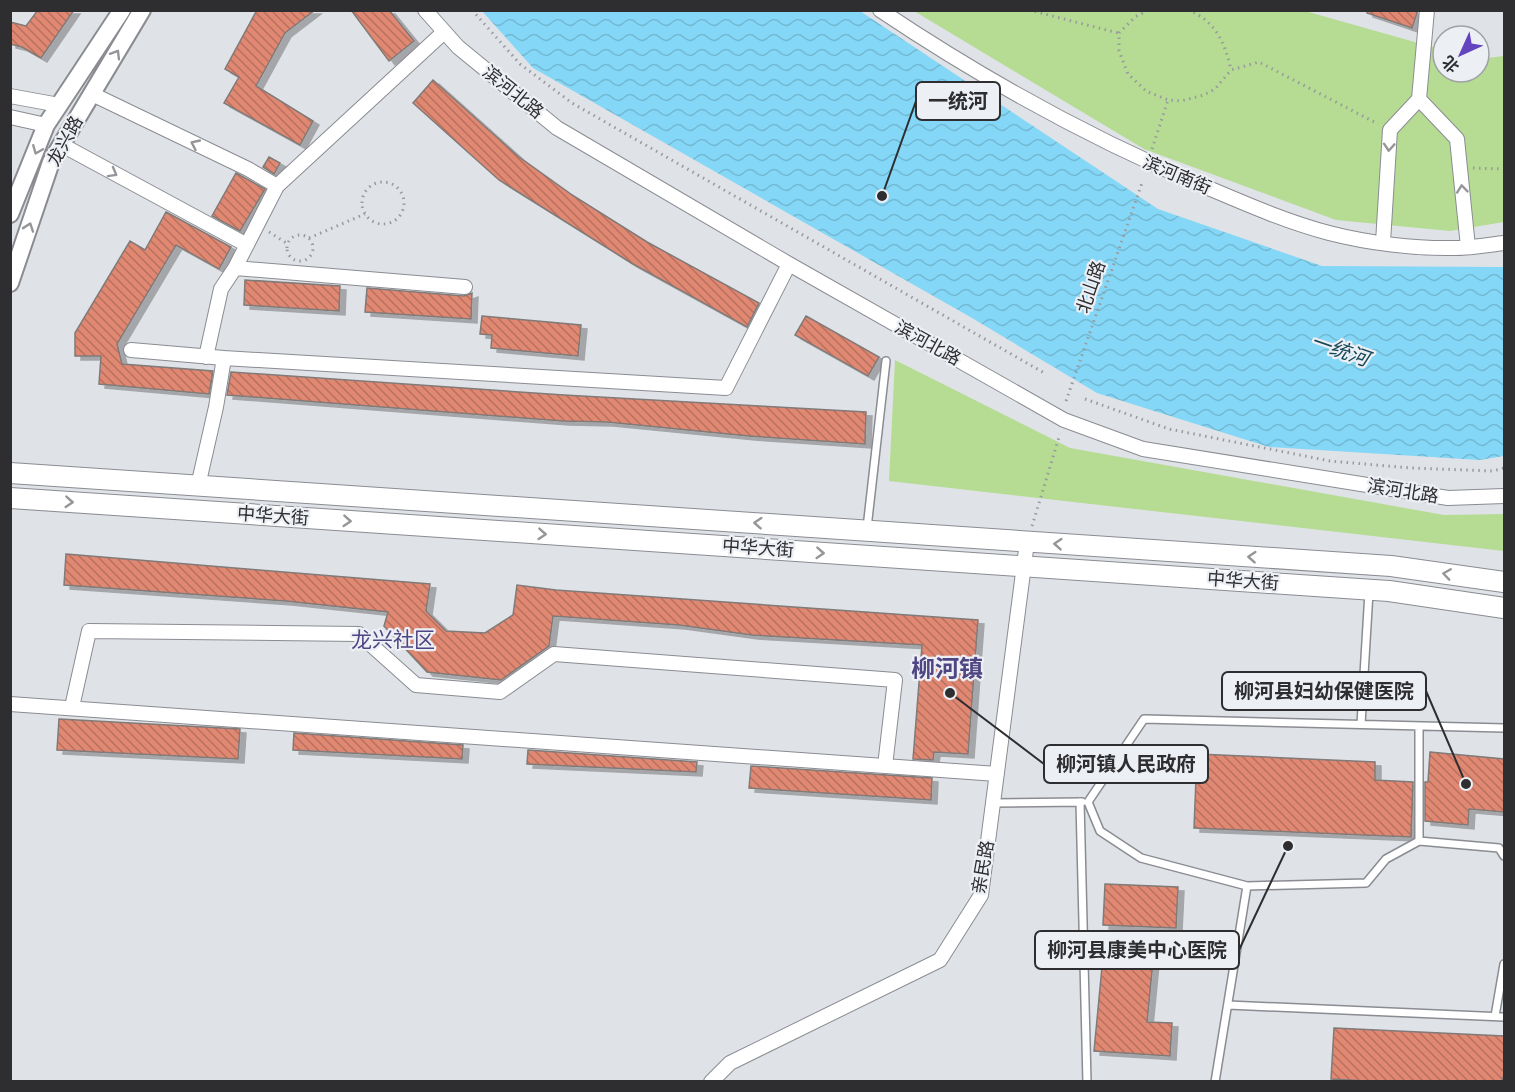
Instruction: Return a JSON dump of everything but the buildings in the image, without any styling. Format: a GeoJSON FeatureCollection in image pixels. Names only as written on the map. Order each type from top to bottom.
{"type":"FeatureCollection","features":[{"type":"Feature","properties":{"kind":"main road","name":"中华大街"},"geometry":{"type":"LineString","coordinates":[[10,473],[1391,566],[1504,582]]}},
{"type":"Feature","properties":{"kind":"main road","name":"中华大街"},"geometry":{"type":"LineString","coordinates":[[10,498],[1369,590],[1504,608]]}},
{"type":"Feature","properties":{"kind":"street","name":"龙兴路"},"geometry":{"type":"LineString","coordinates":[[10,214],[46,125],[122,10]]}},
{"type":"Feature","properties":{"kind":"street","name":"龙兴路"},"geometry":{"type":"LineString","coordinates":[[10,283],[51,162],[142,10]]}},
{"type":"Feature","properties":{"kind":"street","name":"滨河北路"},"geometry":{"type":"LineString","coordinates":[[425,10],[458,46],[557,128],[789,264],[1064,420],[1143,449],[1448,498],[1504,496]]}},
{"type":"Feature","properties":{"kind":"street","name":"滨河南街"},"geometry":{"type":"LineString","coordinates":[[880,10],[947,56],[1074,127],[1148,163],[1254,207],[1329,233],[1383,242],[1455,248],[1504,243]]}},
{"type":"Feature","properties":{"kind":"street"},"geometry":{"type":"LineString","coordinates":[[1383,242],[1390,130],[1419,99],[1426,10]]}},
{"type":"Feature","properties":{"kind":"street"},"geometry":{"type":"LineString","coordinates":[[206,357],[221,289],[235,268],[277,186],[444,32]]}},
{"type":"Feature","properties":{"kind":"street"},"geometry":{"type":"LineString","coordinates":[[92,94],[248,169],[277,186]]}},
{"type":"Feature","properties":{"kind":"street"},"geometry":{"type":"LineString","coordinates":[[10,96],[58,105]]}},
{"type":"Feature","properties":{"kind":"street"},"geometry":{"type":"LineString","coordinates":[[1419,99],[1457,139],[1468,247]]}},
{"type":"Feature","properties":{"kind":"street"},"geometry":{"type":"LineString","coordinates":[[10,117],[46,125]]}},
{"type":"Feature","properties":{"kind":"street"},"geometry":{"type":"LineString","coordinates":[[62,145],[247,245]]}},
{"type":"Feature","properties":{"kind":"street"},"geometry":{"type":"LineString","coordinates":[[131,350],[206,357],[726,388],[789,264]]}},
{"type":"Feature","properties":{"kind":"street"},"geometry":{"type":"LineString","coordinates":[[235,268],[465,288]]}},
{"type":"Feature","properties":{"kind":"street"},"geometry":{"type":"LineString","coordinates":[[198,486],[216,407],[224,358]]}},
{"type":"Feature","properties":{"kind":"street","name":"亲民路"},"geometry":{"type":"LineString","coordinates":[[711,1082],[730,1063],[940,960],[981,895],[1028,542]]}},
{"type":"Feature","properties":{"kind":"street"},"geometry":{"type":"LineString","coordinates":[[72,707],[89,631],[359,634],[416,685],[500,692],[554,654],[896,680],[885,766]]}},
{"type":"Feature","properties":{"kind":"street"},"geometry":{"type":"LineString","coordinates":[[10,704],[997,774]]}},
{"type":"Feature","properties":{"kind":"lane"},"geometry":{"type":"LineString","coordinates":[[866,531],[886,361]]}},
{"type":"Feature","properties":{"kind":"lane"},"geometry":{"type":"LineString","coordinates":[[1362,724],[1369,590]]}},
{"type":"Feature","properties":{"kind":"lane"},"geometry":{"type":"LineString","coordinates":[[1087,1082],[1084,802],[1144,719],[1504,728]]}},
{"type":"Feature","properties":{"kind":"lane"},"geometry":{"type":"LineString","coordinates":[[1419,726],[1419,841]]}},
{"type":"Feature","properties":{"kind":"lane"},"geometry":{"type":"LineString","coordinates":[[993,803],[1084,802]]}},
{"type":"Feature","properties":{"kind":"lane"},"geometry":{"type":"LineString","coordinates":[[1084,802],[1100,831],[1141,858],[1247,886],[1366,883],[1386,859],[1419,841],[1499,848],[1504,856]]}},
{"type":"Feature","properties":{"kind":"lane"},"geometry":{"type":"LineString","coordinates":[[1215,1082],[1247,886]]}},
{"type":"Feature","properties":{"kind":"lane"},"geometry":{"type":"LineString","coordinates":[[1495,1016],[1504,964]]}},
{"type":"Feature","properties":{"kind":"lane"},"geometry":{"type":"LineString","coordinates":[[1228,1005],[1504,1017]]}},
{"type":"Feature","properties":{"kind":"path"},"geometry":{"type":"LineString","coordinates":[[472,10],[520,64],[572,103],[1046,374]]}},
{"type":"Feature","properties":{"kind":"path"},"geometry":{"type":"LineString","coordinates":[[1029,10],[1119,33]]}},
{"type":"Feature","properties":{"kind":"path"},"geometry":{"type":"LineString","coordinates":[[1148,10],[1135,17],[1119,33],[1119,51],[1128,74],[1146,91],[1168,100],[1181,101],[1204,95],[1220,85],[1231,70],[1259,62],[1390,130]]}},
{"type":"Feature","properties":{"kind":"path"},"geometry":{"type":"LineString","coordinates":[[1188,10],[1201,16],[1218,32],[1231,70]]}},
{"type":"Feature","properties":{"kind":"path"},"geometry":{"type":"LineString","coordinates":[[1148,163],[1168,100]]}},
{"type":"Feature","properties":{"kind":"path"},"geometry":{"type":"LineString","coordinates":[[1460,167],[1504,169]]}},
{"type":"Feature","properties":{"kind":"path"},"geometry":{"type":"LineString","coordinates":[[383,183],[391,184],[399,189],[404,198],[404,208],[391,223],[382,224],[372,221],[365,214],[363,197],[368,189],[375,184],[383,183]]}},
{"type":"Feature","properties":{"kind":"path","name":"北山路"},"geometry":{"type":"LineString","coordinates":[[1028,542],[1064,420],[1066,401],[1142,183]]}},
{"type":"Feature","properties":{"kind":"path"},"geometry":{"type":"LineString","coordinates":[[309,238],[365,214]]}},
{"type":"Feature","properties":{"kind":"path"},"geometry":{"type":"LineString","coordinates":[[258,224],[288,244]]}},
{"type":"Feature","properties":{"kind":"path"},"geometry":{"type":"LineString","coordinates":[[304,235],[313,244],[313,251],[309,257],[296,260],[290,256],[288,244],[291,238],[304,235]]}},
{"type":"Feature","properties":{"kind":"path"},"geometry":{"type":"LineString","coordinates":[[1085,399],[1169,429],[1330,461],[1411,468],[1493,471],[1504,468]]}},
{"type":"Feature","properties":{"kind":"green space"},"geometry":{"type":"Polygon","coordinates":[[[914,11],[1305,11],[1431,47],[1431,84],[1491,84],[1491,58],[1504,56],[1504,222],[1450,231],[1336,220],[1144,149],[914,11]]]}},
{"type":"Feature","properties":{"kind":"green space"},"geometry":{"type":"Polygon","coordinates":[[[895,360],[1070,448],[1444,515],[1504,514],[1504,551],[889,481],[895,360]]]}},
{"type":"Feature","properties":{"kind":"water"},"geometry":{"type":"Polygon","coordinates":[[[482,11],[860,11],[1158,209],[1322,266],[1504,267],[1504,456],[1480,460],[1269,447],[1097,393],[972,318],[533,68],[482,11]]]}},
{"type":"Feature","properties":{"kind":"place","name":"一统河"},"geometry":{"type":"Point","coordinates":[882,196]}},
{"type":"Feature","properties":{"kind":"place","name":"柳河镇人民政府"},"geometry":{"type":"Point","coordinates":[950,693]}},
{"type":"Feature","properties":{"kind":"place","name":"柳河县妇幼保健医院"},"geometry":{"type":"Point","coordinates":[1466,784]}},
{"type":"Feature","properties":{"kind":"place","name":"柳河县康美中心医院"},"geometry":{"type":"Point","coordinates":[1288,846]}},
{"type":"Feature","properties":{"kind":"district","name":"龙兴社区"},"geometry":{"type":"Point","coordinates":[393,640]}},
{"type":"Feature","properties":{"kind":"district","name":"柳河镇"},"geometry":{"type":"Point","coordinates":[947,668]}}]}
